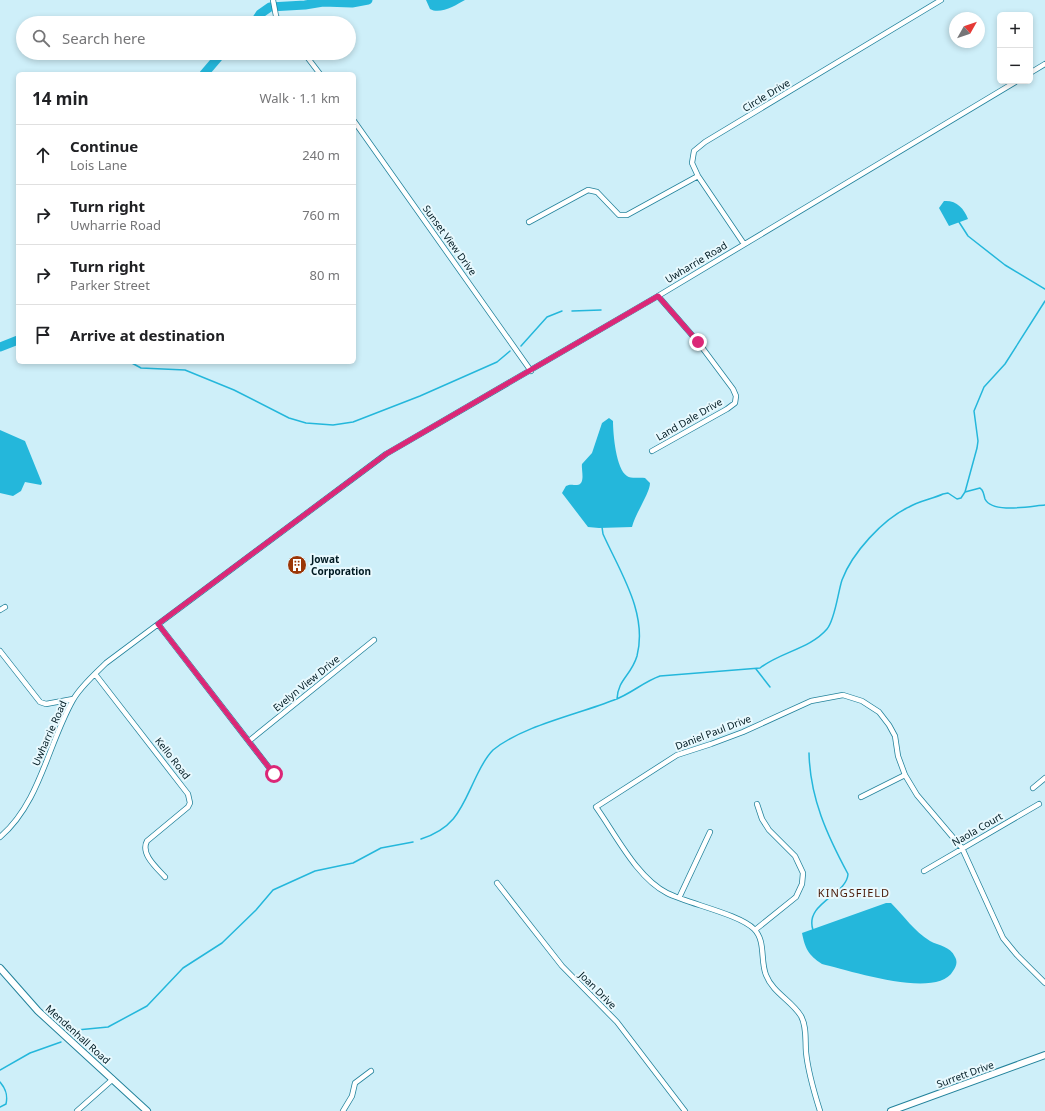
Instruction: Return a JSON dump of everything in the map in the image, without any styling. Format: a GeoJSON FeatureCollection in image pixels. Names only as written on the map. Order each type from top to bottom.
{"type":"FeatureCollection","features":[{"type":"Feature","properties":{"kind":"street","name":"Circle Drive"},"geometry":{"type":"LineString","coordinates":[[744,244],[698,176],[692,158],[694,151],[698,146],[941,0]]}},
{"type":"Feature","properties":{"kind":"street"},"geometry":{"type":"LineString","coordinates":[[273,1],[277,16]]}},
{"type":"Feature","properties":{"kind":"street"},"geometry":{"type":"LineString","coordinates":[[309,60],[318,72]]}},
{"type":"Feature","properties":{"kind":"street"},"geometry":{"type":"LineString","coordinates":[[1033,71],[1045,64]]}},
{"type":"Feature","properties":{"kind":"street","name":"Uwharrie Road"},"geometry":{"type":"LineString","coordinates":[[0,837],[18,818],[31,795],[73,699],[106,663],[386,454],[658,296],[1012,84]]}},
{"type":"Feature","properties":{"kind":"street","name":"Sunset View Drive"},"geometry":{"type":"LineString","coordinates":[[356,124],[531,371]]}},
{"type":"Feature","properties":{"kind":"street"},"geometry":{"type":"LineString","coordinates":[[529,222],[588,190],[597,192],[619,215],[627,216],[698,176]]}},
{"type":"Feature","properties":{"kind":"street","name":"Land Dale Drive"},"geometry":{"type":"LineString","coordinates":[[652,451],[735,403],[736,396],[733,389],[698,342],[658,296]]}},
{"type":"Feature","properties":{"kind":"street"},"geometry":{"type":"LineString","coordinates":[[0,610],[6,607]]}},
{"type":"Feature","properties":{"kind":"street"},"geometry":{"type":"LineString","coordinates":[[158,624],[274,774]]}},
{"type":"Feature","properties":{"kind":"street","name":"Evelyn View Drive"},"geometry":{"type":"LineString","coordinates":[[249,740],[374,640]]}},
{"type":"Feature","properties":{"kind":"street"},"geometry":{"type":"LineString","coordinates":[[0,651],[40,702],[46,704],[73,699]]}},
{"type":"Feature","properties":{"kind":"street","name":"Kello Road"},"geometry":{"type":"LineString","coordinates":[[95,674],[188,794],[190,803],[188,807],[147,841],[144,850],[165,877]]}},
{"type":"Feature","properties":{"kind":"street","name":"Daniel Paul Drive"},"geometry":{"type":"LineString","coordinates":[[755,930],[746,922],[679,898],[648,881],[596,807],[677,755],[731,737],[811,701],[843,695],[862,701],[879,712],[895,736],[898,756],[905,775],[917,795],[962,848],[1003,938],[1017,955],[1045,983]]}},
{"type":"Feature","properties":{"kind":"street"},"geometry":{"type":"LineString","coordinates":[[861,797],[905,775]]}},
{"type":"Feature","properties":{"kind":"street"},"geometry":{"type":"LineString","coordinates":[[1033,788],[1045,778]]}},
{"type":"Feature","properties":{"kind":"street"},"geometry":{"type":"LineString","coordinates":[[757,804],[762,819],[769,830],[795,856],[803,873],[802,884],[796,897],[755,930],[759,935],[765,972],[769,983],[801,1017],[805,1031],[806,1052],[820,1111]]}},
{"type":"Feature","properties":{"kind":"street","name":"Naola Court"},"geometry":{"type":"LineString","coordinates":[[924,871],[1039,804]]}},
{"type":"Feature","properties":{"kind":"street"},"geometry":{"type":"LineString","coordinates":[[679,898],[710,832]]}},
{"type":"Feature","properties":{"kind":"street","name":"Joan Drive"},"geometry":{"type":"LineString","coordinates":[[497,883],[562,966],[617,1022],[685,1111]]}},
{"type":"Feature","properties":{"kind":"street","name":"Mendenhall Road"},"geometry":{"type":"LineString","coordinates":[[0,968],[38,1011],[148,1111]]}},
{"type":"Feature","properties":{"kind":"street","name":"Surrett Drive"},"geometry":{"type":"LineString","coordinates":[[891,1111],[1045,1055]]}},
{"type":"Feature","properties":{"kind":"street"},"geometry":{"type":"LineString","coordinates":[[343,1111],[352,1096],[355,1083],[371,1071]]}},
{"type":"Feature","properties":{"kind":"street"},"geometry":{"type":"LineString","coordinates":[[77,1111],[113,1079]]}},
{"type":"Feature","properties":{"kind":"water"},"geometry":{"type":"Polygon","coordinates":[[[426,0],[465,0],[448,9],[434,11],[430,9],[426,0]]]}},
{"type":"Feature","properties":{"kind":"water"},"geometry":{"type":"Polygon","coordinates":[[[944,201],[956,203],[962,208],[968,219],[949,226],[939,208],[944,201]]]}},
{"type":"Feature","properties":{"kind":"water"},"geometry":{"type":"Polygon","coordinates":[[[609,418],[613,421],[616,451],[623,472],[629,477],[645,478],[650,483],[648,492],[632,527],[588,527],[562,493],[566,486],[580,484],[582,479],[582,464],[592,453],[602,423],[609,418]]]}},
{"type":"Feature","properties":{"kind":"water"},"geometry":{"type":"Polygon","coordinates":[[[0,430],[25,441],[42,483],[41,485],[25,482],[21,491],[13,496],[0,493],[0,430]]]}},
{"type":"Feature","properties":{"kind":"water"},"geometry":{"type":"Polygon","coordinates":[[[886,903],[891,903],[924,937],[947,948],[953,953],[956,959],[956,966],[944,979],[929,983],[891,981],[822,964],[808,951],[804,943],[802,933],[886,903]]]}},
{"type":"Feature","properties":{"kind":"waterway"},"geometry":{"type":"LineString","coordinates":[[259,16],[270,7],[305,5],[323,2],[352,3],[368,0]]}},
{"type":"Feature","properties":{"kind":"waterway"},"geometry":{"type":"LineString","coordinates":[[206,72],[216,60]]}},
{"type":"Feature","properties":{"kind":"waterway"},"geometry":{"type":"LineString","coordinates":[[959,222],[968,236],[1005,265],[1045,289]]}},
{"type":"Feature","properties":{"kind":"waterway"},"geometry":{"type":"LineString","coordinates":[[421,839],[433,834],[451,821],[463,805],[489,755],[493,750],[519,734],[551,721],[626,695],[648,681],[660,676],[760,668],[777,658],[804,646],[820,636],[830,625],[842,580],[853,559],[879,528],[899,512],[917,503],[948,493],[957,499],[961,498],[965,492],[977,448],[978,441],[974,411],[984,387],[1005,364],[1045,301]]}},
{"type":"Feature","properties":{"kind":"waterway"},"geometry":{"type":"LineString","coordinates":[[572,311],[601,310]]}},
{"type":"Feature","properties":{"kind":"waterway"},"geometry":{"type":"LineString","coordinates":[[521,346],[547,317],[562,311]]}},
{"type":"Feature","properties":{"kind":"waterway"},"geometry":{"type":"LineString","coordinates":[[0,347],[16,341]]}},
{"type":"Feature","properties":{"kind":"waterway"},"geometry":{"type":"LineString","coordinates":[[134,364],[141,368],[185,370],[234,390],[289,418],[306,423],[333,425],[353,422],[420,396],[497,362],[510,351]]}},
{"type":"Feature","properties":{"kind":"waterway"},"geometry":{"type":"LineString","coordinates":[[965,492],[980,488],[989,504],[1003,508],[1045,505]]}},
{"type":"Feature","properties":{"kind":"waterway"},"geometry":{"type":"LineString","coordinates":[[602,527],[603,534],[630,593],[636,609],[639,624],[637,656],[622,682],[617,699]]}},
{"type":"Feature","properties":{"kind":"waterway"},"geometry":{"type":"LineString","coordinates":[[756,669],[770,687]]}},
{"type":"Feature","properties":{"kind":"waterway"},"geometry":{"type":"LineString","coordinates":[[809,753],[810,770],[816,801],[833,845],[848,874],[846,881],[841,888],[820,906],[815,913],[812,921],[813,930]]}},
{"type":"Feature","properties":{"kind":"waterway"},"geometry":{"type":"LineString","coordinates":[[72,1034],[77,1030],[108,1027],[147,1006],[183,968],[222,943],[256,910],[273,890],[315,871],[353,863],[381,848],[413,842]]}},
{"type":"Feature","properties":{"kind":"waterway"},"geometry":{"type":"LineString","coordinates":[[0,1070],[30,1053],[61,1042]]}},
{"type":"Feature","properties":{"kind":"waterway"},"geometry":{"type":"LineString","coordinates":[[0,1082],[7,1095],[6,1104],[0,1107]]}},
{"type":"Feature","properties":{"kind":"place","name":"Jowat Corporation"},"geometry":{"type":"Point","coordinates":[297,565]}},
{"type":"Feature","properties":{"kind":"district","name":"KINGSFIELD"},"geometry":{"type":"Point","coordinates":[854,892]}},
{"type":"Feature","properties":{"kind":"route"},"geometry":{"type":"LineString","coordinates":[[274,774],[158,624],[386,454],[658,296],[698,342]]}}]}
